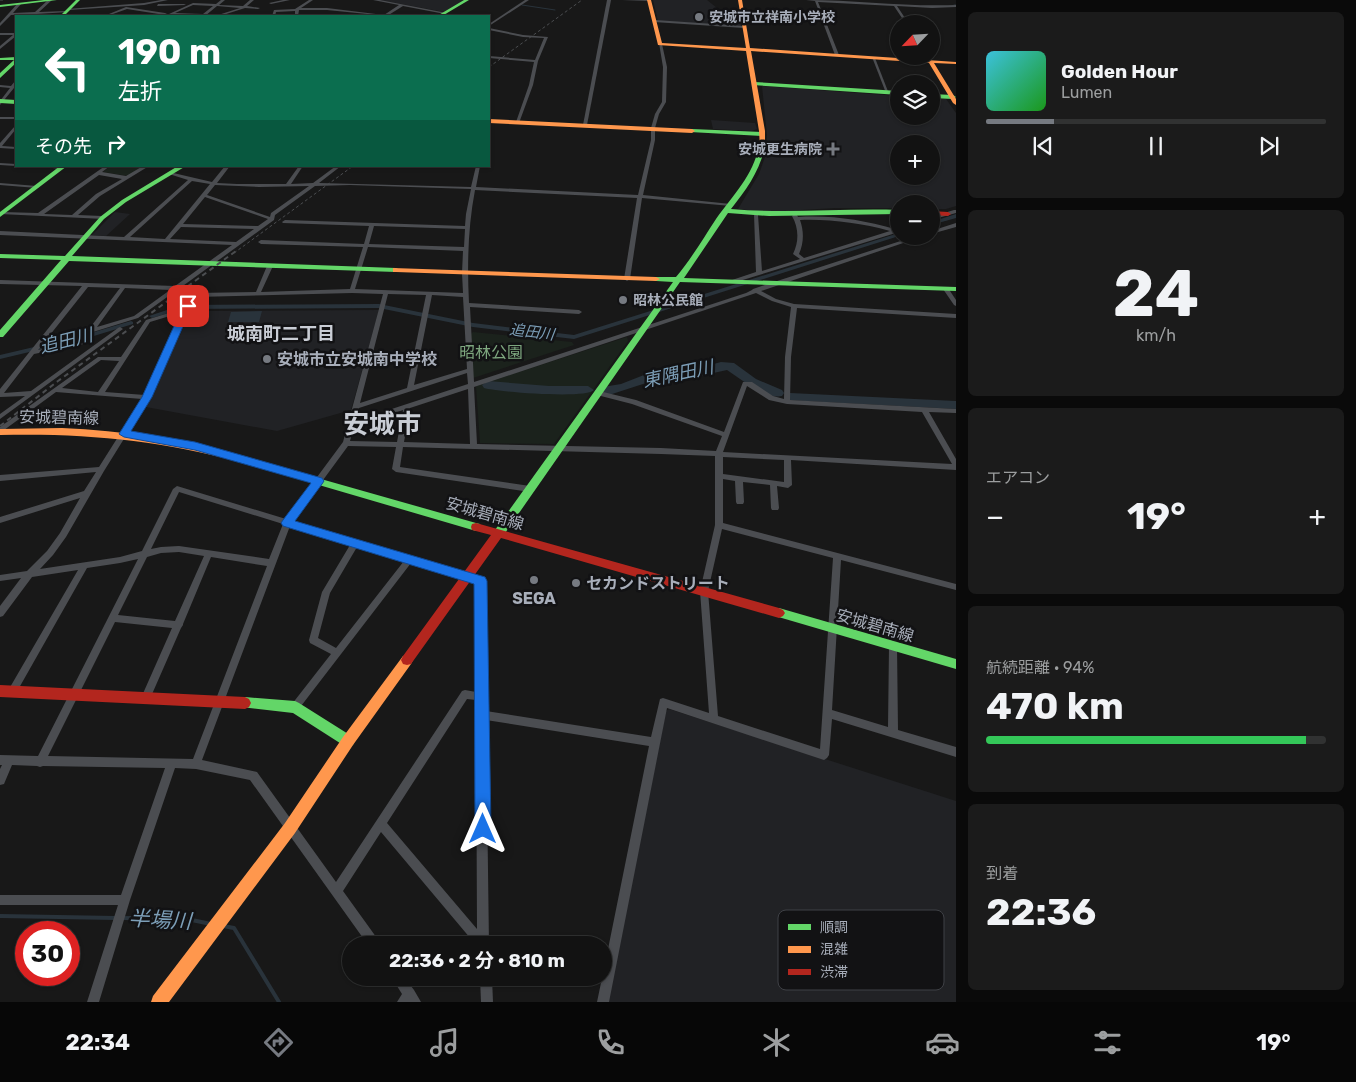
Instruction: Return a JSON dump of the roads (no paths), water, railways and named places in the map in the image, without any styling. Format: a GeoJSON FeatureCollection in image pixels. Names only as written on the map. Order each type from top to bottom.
{"type":"FeatureCollection","features":[{"type":"Feature","properties":{"kind":"street"},"geometry":{"type":"LineString","coordinates":[[34,15],[50,0]]}},
{"type":"Feature","properties":{"kind":"street"},"geometry":{"type":"LineString","coordinates":[[0,6],[55,0]]}},
{"type":"Feature","properties":{"kind":"street"},"geometry":{"type":"LineString","coordinates":[[65,13],[78,0]]}},
{"type":"Feature","properties":{"kind":"street"},"geometry":{"type":"LineString","coordinates":[[112,15],[126,8],[136,0]]}},
{"type":"Feature","properties":{"kind":"street"},"geometry":{"type":"LineString","coordinates":[[144,4],[166,0]]}},
{"type":"Feature","properties":{"kind":"street"},"geometry":{"type":"LineString","coordinates":[[0,15],[65,13],[132,4],[182,6],[194,0]]}},
{"type":"Feature","properties":{"kind":"street"},"geometry":{"type":"LineString","coordinates":[[204,15],[223,0]]}},
{"type":"Feature","properties":{"kind":"street"},"geometry":{"type":"LineString","coordinates":[[220,15],[243,8],[252,0]]}},
{"type":"Feature","properties":{"kind":"street"},"geometry":{"type":"LineString","coordinates":[[271,3],[288,0],[294,2]]}},
{"type":"Feature","properties":{"kind":"street"},"geometry":{"type":"LineString","coordinates":[[297,15],[297,10],[302,4],[312,0]]}},
{"type":"Feature","properties":{"kind":"street"},"geometry":{"type":"LineString","coordinates":[[375,0],[442,14],[467,0]]}},
{"type":"Feature","properties":{"kind":"street"},"geometry":{"type":"LineString","coordinates":[[490,24],[527,0]]}},
{"type":"Feature","properties":{"kind":"street"},"geometry":{"type":"LineString","coordinates":[[585,125],[609,0]]}},
{"type":"Feature","properties":{"kind":"street"},"geometry":{"type":"LineString","coordinates":[[624,0],[649,0],[665,67],[664,102],[657,114],[653,128],[653,140],[640,196],[626,279]]}},
{"type":"Feature","properties":{"kind":"street"},"geometry":{"type":"LineString","coordinates":[[159,1002],[290,828],[348,741],[559,449],[677,281],[686,272],[754,169],[762,149],[762,134],[740,0]]}},
{"type":"Feature","properties":{"kind":"street"},"geometry":{"type":"LineString","coordinates":[[808,0],[932,7],[956,6]]}},
{"type":"Feature","properties":{"kind":"street"},"geometry":{"type":"LineString","coordinates":[[816,0],[837,56]]}},
{"type":"Feature","properties":{"kind":"street"},"geometry":{"type":"LineString","coordinates":[[889,0],[896,5],[902,15]]}},
{"type":"Feature","properties":{"kind":"street"},"geometry":{"type":"LineString","coordinates":[[949,5],[956,0]]}},
{"type":"Feature","properties":{"kind":"street"},"geometry":{"type":"LineString","coordinates":[[0,25],[19,4]]}},
{"type":"Feature","properties":{"kind":"street"},"geometry":{"type":"LineString","coordinates":[[171,14],[193,4],[258,8]]}},
{"type":"Feature","properties":{"kind":"street"},"geometry":{"type":"LineString","coordinates":[[386,15],[402,5]]}},
{"type":"Feature","properties":{"kind":"street"},"geometry":{"type":"LineString","coordinates":[[949,5],[956,13]]}},
{"type":"Feature","properties":{"kind":"street"},"geometry":{"type":"LineString","coordinates":[[126,8],[164,15],[183,15],[192,9],[180,9]]}},
{"type":"Feature","properties":{"kind":"street"},"geometry":{"type":"LineString","coordinates":[[135,9],[128,11],[135,15],[145,11]]}},
{"type":"Feature","properties":{"kind":"street"},"geometry":{"type":"LineString","coordinates":[[274,15],[275,11],[327,9],[376,15]]}},
{"type":"Feature","properties":{"kind":"street"},"geometry":{"type":"LineString","coordinates":[[655,21],[744,27]]}},
{"type":"Feature","properties":{"kind":"street"},"geometry":{"type":"LineString","coordinates":[[490,29],[523,36],[546,37],[536,61],[531,85],[518,122]]}},
{"type":"Feature","properties":{"kind":"street"},"geometry":{"type":"LineString","coordinates":[[0,34],[15,34]]}},
{"type":"Feature","properties":{"kind":"street"},"geometry":{"type":"LineString","coordinates":[[0,48],[15,35]]}},
{"type":"Feature","properties":{"kind":"street"},"geometry":{"type":"LineString","coordinates":[[660,44],[890,58]]}},
{"type":"Feature","properties":{"kind":"street"},"geometry":{"type":"LineString","coordinates":[[490,56],[536,61]]}},
{"type":"Feature","properties":{"kind":"street"},"geometry":{"type":"LineString","coordinates":[[0,58],[15,59]]}},
{"type":"Feature","properties":{"kind":"street"},"geometry":{"type":"LineString","coordinates":[[873,58],[890,86]]}},
{"type":"Feature","properties":{"kind":"street"},"geometry":{"type":"LineString","coordinates":[[0,76],[15,60]]}},
{"type":"Feature","properties":{"kind":"street"},"geometry":{"type":"LineString","coordinates":[[940,61],[956,63]]}},
{"type":"Feature","properties":{"kind":"street"},"geometry":{"type":"LineString","coordinates":[[932,65],[954,100]]}},
{"type":"Feature","properties":{"kind":"street"},"geometry":{"type":"LineString","coordinates":[[754,84],[890,93]]}},
{"type":"Feature","properties":{"kind":"street"},"geometry":{"type":"LineString","coordinates":[[0,86],[14,87]]}},
{"type":"Feature","properties":{"kind":"street"},"geometry":{"type":"LineString","coordinates":[[1,102],[14,87]]}},
{"type":"Feature","properties":{"kind":"street"},"geometry":{"type":"LineString","coordinates":[[940,98],[954,100]]}},
{"type":"Feature","properties":{"kind":"street"},"geometry":{"type":"LineString","coordinates":[[1,102],[15,102]]}},
{"type":"Feature","properties":{"kind":"street"},"geometry":{"type":"LineString","coordinates":[[0,118],[15,118]]}},
{"type":"Feature","properties":{"kind":"street"},"geometry":{"type":"LineString","coordinates":[[490,121],[762,134]]}},
{"type":"Feature","properties":{"kind":"street"},"geometry":{"type":"LineString","coordinates":[[0,146],[15,127]]}},
{"type":"Feature","properties":{"kind":"street"},"geometry":{"type":"LineString","coordinates":[[0,146],[15,148]]}},
{"type":"Feature","properties":{"kind":"street"},"geometry":{"type":"LineString","coordinates":[[0,164],[15,165]]}},
{"type":"Feature","properties":{"kind":"street"},"geometry":{"type":"LineString","coordinates":[[1,214],[63,167]]}},
{"type":"Feature","properties":{"kind":"street"},"geometry":{"type":"LineString","coordinates":[[39,215],[107,167]]}},
{"type":"Feature","properties":{"kind":"street"},"geometry":{"type":"LineString","coordinates":[[74,216],[98,195],[145,167]]}},
{"type":"Feature","properties":{"kind":"street"},"geometry":{"type":"LineString","coordinates":[[0,335],[102,218],[124,201],[181,167]]}},
{"type":"Feature","properties":{"kind":"street"},"geometry":{"type":"LineString","coordinates":[[166,241],[206,196],[227,167]]}},
{"type":"Feature","properties":{"kind":"street"},"geometry":{"type":"LineString","coordinates":[[288,185],[300,167]]}},
{"type":"Feature","properties":{"kind":"street"},"geometry":{"type":"LineString","coordinates":[[33,351],[87,337],[136,317],[272,219],[273,214],[338,167]]}},
{"type":"Feature","properties":{"kind":"street"},"geometry":{"type":"LineString","coordinates":[[474,447],[466,305],[465,249],[468,214],[478,167]]}},
{"type":"Feature","properties":{"kind":"street"},"geometry":{"type":"LineString","coordinates":[[98,173],[127,178]]}},
{"type":"Feature","properties":{"kind":"street"},"geometry":{"type":"LineString","coordinates":[[170,174],[215,184],[316,184],[640,196],[729,208],[756,215],[854,220],[890,228]]}},
{"type":"Feature","properties":{"kind":"street"},"geometry":{"type":"LineString","coordinates":[[126,238],[191,180]]}},
{"type":"Feature","properties":{"kind":"street"},"geometry":{"type":"LineString","coordinates":[[0,184],[37,187]]}},
{"type":"Feature","properties":{"kind":"street"},"geometry":{"type":"LineString","coordinates":[[206,196],[272,219]]}},
{"type":"Feature","properties":{"kind":"street"},"geometry":{"type":"LineString","coordinates":[[796,217],[842,211],[890,212]]}},
{"type":"Feature","properties":{"kind":"street"},"geometry":{"type":"LineString","coordinates":[[1,214],[102,218]]}},
{"type":"Feature","properties":{"kind":"street"},"geometry":{"type":"LineString","coordinates":[[756,215],[762,283],[774,300],[794,306],[956,316]]}},
{"type":"Feature","properties":{"kind":"street"},"geometry":{"type":"LineString","coordinates":[[796,217],[800,247],[796,254],[803,259]]}},
{"type":"Feature","properties":{"kind":"street"},"geometry":{"type":"LineString","coordinates":[[285,222],[467,228]]}},
{"type":"Feature","properties":{"kind":"street"},"geometry":{"type":"LineString","coordinates":[[180,225],[259,228]]}},
{"type":"Feature","properties":{"kind":"street"},"geometry":{"type":"LineString","coordinates":[[352,291],[372,225]]}},
{"type":"Feature","properties":{"kind":"street"},"geometry":{"type":"LineString","coordinates":[[940,230],[956,225]]}},
{"type":"Feature","properties":{"kind":"street"},"geometry":{"type":"LineString","coordinates":[[762,283],[803,259],[890,232]]}},
{"type":"Feature","properties":{"kind":"street"},"geometry":{"type":"LineString","coordinates":[[0,233],[237,244]]}},
{"type":"Feature","properties":{"kind":"street"},"geometry":{"type":"LineString","coordinates":[[261,242],[366,244],[465,249]]}},
{"type":"Feature","properties":{"kind":"street"},"geometry":{"type":"LineString","coordinates":[[350,425],[645,328],[762,283],[891,245]]}},
{"type":"Feature","properties":{"kind":"street"},"geometry":{"type":"LineString","coordinates":[[0,256],[677,281],[951,289],[956,304]]}},
{"type":"Feature","properties":{"kind":"street"},"geometry":{"type":"LineString","coordinates":[[258,292],[270,266]]}},
{"type":"Feature","properties":{"kind":"street"},"geometry":{"type":"LineString","coordinates":[[1,283],[176,288],[194,295],[352,291],[466,295]]}},
{"type":"Feature","properties":{"kind":"street"},"geometry":{"type":"LineString","coordinates":[[0,394],[86,285]]}},
{"type":"Feature","properties":{"kind":"street"},"geometry":{"type":"LineString","coordinates":[[87,337],[124,286]]}},
{"type":"Feature","properties":{"kind":"street"},"geometry":{"type":"LineString","coordinates":[[196,764],[287,523],[346,443],[386,292]]}},
{"type":"Feature","properties":{"kind":"street"},"geometry":{"type":"LineString","coordinates":[[410,389],[429,294]]}},
{"type":"Feature","properties":{"kind":"street"},"geometry":{"type":"LineString","coordinates":[[0,613],[29,574],[50,553],[63,535],[101,469],[147,397],[186,308],[194,295]]}},
{"type":"Feature","properties":{"kind":"street"},"geometry":{"type":"LineString","coordinates":[[466,305],[579,312]]}},
{"type":"Feature","properties":{"kind":"street"},"geometry":{"type":"LineString","coordinates":[[787,402],[788,357],[794,306]]}},
{"type":"Feature","properties":{"kind":"street"},"geometry":{"type":"LineString","coordinates":[[100,394],[148,322],[186,308]]}},
{"type":"Feature","properties":{"kind":"street"},"geometry":{"type":"LineString","coordinates":[[0,416],[120,329]]}},
{"type":"Feature","properties":{"kind":"street"},"geometry":{"type":"LineString","coordinates":[[87,337],[96,346]]}},
{"type":"Feature","properties":{"kind":"street"},"geometry":{"type":"LineString","coordinates":[[0,431],[100,358],[122,360]]}},
{"type":"Feature","properties":{"kind":"street"},"geometry":{"type":"LineString","coordinates":[[357,406],[470,370]]}},
{"type":"Feature","properties":{"kind":"street"},"geometry":{"type":"LineString","coordinates":[[714,719],[704,591],[719,525],[719,453],[745,384],[750,384],[771,398],[787,402],[956,411]]}},
{"type":"Feature","properties":{"kind":"street"},"geometry":{"type":"LineString","coordinates":[[55,390],[147,397]]}},
{"type":"Feature","properties":{"kind":"street"},"geometry":{"type":"LineString","coordinates":[[599,393],[634,402],[725,434]]}},
{"type":"Feature","properties":{"kind":"street"},"geometry":{"type":"LineString","coordinates":[[0,394],[30,394]]}},
{"type":"Feature","properties":{"kind":"street"},"geometry":{"type":"LineString","coordinates":[[407,406],[396,469],[530,489]]}},
{"type":"Feature","properties":{"kind":"street"},"geometry":{"type":"LineString","coordinates":[[925,410],[956,466]]}},
{"type":"Feature","properties":{"kind":"street","name":"安城碧南線"},"geometry":{"type":"LineString","coordinates":[[0,431],[47,429],[124,434],[195,446],[956,664]]}},
{"type":"Feature","properties":{"kind":"street"},"geometry":{"type":"LineString","coordinates":[[346,443],[719,453],[956,466]]}},
{"type":"Feature","properties":{"kind":"street"},"geometry":{"type":"LineString","coordinates":[[720,476],[788,485],[786,457]]}},
{"type":"Feature","properties":{"kind":"street"},"geometry":{"type":"LineString","coordinates":[[0,478],[101,469]]}},
{"type":"Feature","properties":{"kind":"street"},"geometry":{"type":"LineString","coordinates":[[739,478],[740,502]]}},
{"type":"Feature","properties":{"kind":"street"},"geometry":{"type":"LineString","coordinates":[[773,483],[775,508]]}},
{"type":"Feature","properties":{"kind":"street"},"geometry":{"type":"LineString","coordinates":[[40,762],[114,618],[177,489],[409,560],[468,576],[480,581],[483,697],[483,936]]}},
{"type":"Feature","properties":{"kind":"street"},"geometry":{"type":"LineString","coordinates":[[0,520],[88,494]]}},
{"type":"Feature","properties":{"kind":"street"},"geometry":{"type":"LineString","coordinates":[[719,525],[956,587]]}},
{"type":"Feature","properties":{"kind":"street"},"geometry":{"type":"LineString","coordinates":[[337,653],[313,640],[326,592],[355,543]]}},
{"type":"Feature","properties":{"kind":"street"},"geometry":{"type":"LineString","coordinates":[[0,578],[84,566],[161,550],[178,549],[272,563]]}},
{"type":"Feature","properties":{"kind":"street"},"geometry":{"type":"LineString","coordinates":[[146,698],[209,553]]}},
{"type":"Feature","properties":{"kind":"street"},"geometry":{"type":"LineString","coordinates":[[603,1002],[663,702],[824,755],[831,678],[837,557]]}},
{"type":"Feature","properties":{"kind":"street"},"geometry":{"type":"LineString","coordinates":[[295,707],[409,560]]}},
{"type":"Feature","properties":{"kind":"street"},"geometry":{"type":"LineString","coordinates":[[12,692],[84,566]]}},
{"type":"Feature","properties":{"kind":"street"},"geometry":{"type":"LineString","coordinates":[[114,618],[179,625]]}},
{"type":"Feature","properties":{"kind":"street"},"geometry":{"type":"LineString","coordinates":[[893,646],[893,733]]}},
{"type":"Feature","properties":{"kind":"street"},"geometry":{"type":"LineString","coordinates":[[0,691],[220,701],[295,707],[348,741]]}},
{"type":"Feature","properties":{"kind":"street"},"geometry":{"type":"LineString","coordinates":[[337,890],[465,694],[483,697]]}},
{"type":"Feature","properties":{"kind":"street"},"geometry":{"type":"LineString","coordinates":[[828,713],[956,752]]}},
{"type":"Feature","properties":{"kind":"street"},"geometry":{"type":"LineString","coordinates":[[483,715],[656,742]]}},
{"type":"Feature","properties":{"kind":"street"},"geometry":{"type":"LineString","coordinates":[[0,780],[5,760],[196,764],[253,776],[369,936]]}},
{"type":"Feature","properties":{"kind":"street"},"geometry":{"type":"LineString","coordinates":[[93,1002],[125,900],[172,763]]}},
{"type":"Feature","properties":{"kind":"street"},"geometry":{"type":"LineString","coordinates":[[380,823],[476,936]]}},
{"type":"Feature","properties":{"kind":"street"},"geometry":{"type":"LineString","coordinates":[[0,900],[125,900]]}},
{"type":"Feature","properties":{"kind":"street"},"geometry":{"type":"LineString","coordinates":[[402,986],[409,1000]]}},
{"type":"Feature","properties":{"kind":"street"},"geometry":{"type":"LineString","coordinates":[[486,986],[487,1002]]}},
{"type":"Feature","properties":{"kind":"waterway"},"geometry":{"type":"LineString","coordinates":[[522,5],[555,10]]}},
{"type":"Feature","properties":{"kind":"waterway","name":"追田川"},"geometry":{"type":"LineString","coordinates":[[940,221],[956,216]]}},
{"type":"Feature","properties":{"kind":"waterway","name":"追田川"},"geometry":{"type":"LineString","coordinates":[[152,316],[182,307],[379,306],[473,325],[574,337],[890,237]]}},
{"type":"Feature","properties":{"kind":"waterway","name":"追田川"},"geometry":{"type":"LineString","coordinates":[[0,357],[82,338],[131,323]]}},
{"type":"Feature","properties":{"kind":"waterway","name":"東隅田川"},"geometry":{"type":"LineString","coordinates":[[601,391],[625,387],[644,379],[695,373],[721,366],[730,366],[752,382],[778,393]]}},
{"type":"Feature","properties":{"kind":"waterway","name":"東隅田川"},"geometry":{"type":"LineString","coordinates":[[488,385],[549,390],[588,390]]}},
{"type":"Feature","properties":{"kind":"waterway","name":"東隅田川"},"geometry":{"type":"LineString","coordinates":[[790,397],[956,405]]}},
{"type":"Feature","properties":{"kind":"waterway","name":"半場川"},"geometry":{"type":"LineString","coordinates":[[0,916],[116,918]]}},
{"type":"Feature","properties":{"kind":"waterway","name":"半場川"},"geometry":{"type":"LineString","coordinates":[[121,918],[187,919],[211,924]]}},
{"type":"Feature","properties":{"kind":"waterway","name":"半場川"},"geometry":{"type":"LineString","coordinates":[[223,926],[234,928],[279,1002]]}},
{"type":"Feature","properties":{"kind":"railway"},"geometry":{"type":"LineString","coordinates":[[490,66],[582,0]]}},
{"type":"Feature","properties":{"kind":"railway"},"geometry":{"type":"LineString","coordinates":[[234,253],[352,167]]}},
{"type":"Feature","properties":{"kind":"railway"},"geometry":{"type":"LineString","coordinates":[[0,426],[58,381],[236,251]]}},
{"type":"Feature","properties":{"kind":"place","name":"安城市立祥南小学校"},"geometry":{"type":"Point","coordinates":[699,17]}},
{"type":"Feature","properties":{"kind":"place","name":"安城更生病院"},"geometry":{"type":"Point","coordinates":[833,149]}},
{"type":"Feature","properties":{"kind":"place","name":"昭林公民館"},"geometry":{"type":"Point","coordinates":[623,300]}},
{"type":"Feature","properties":{"kind":"place","name":"安城市立安城南中学校"},"geometry":{"type":"Point","coordinates":[267,359]}},
{"type":"Feature","properties":{"kind":"place","name":"SEGA"},"geometry":{"type":"Point","coordinates":[534,580]}},
{"type":"Feature","properties":{"kind":"place","name":"セカンドストリート"},"geometry":{"type":"Point","coordinates":[576,583]}},
{"type":"Feature","properties":{"kind":"district","name":"城南町二丁目"},"geometry":{"type":"Point","coordinates":[281,334]}},
{"type":"Feature","properties":{"kind":"district","name":"安城市"},"geometry":{"type":"Point","coordinates":[382,424]}},
{"type":"Feature","properties":{"kind":"park label","name":"昭林公園"},"geometry":{"type":"Point","coordinates":[491,352]}}]}
